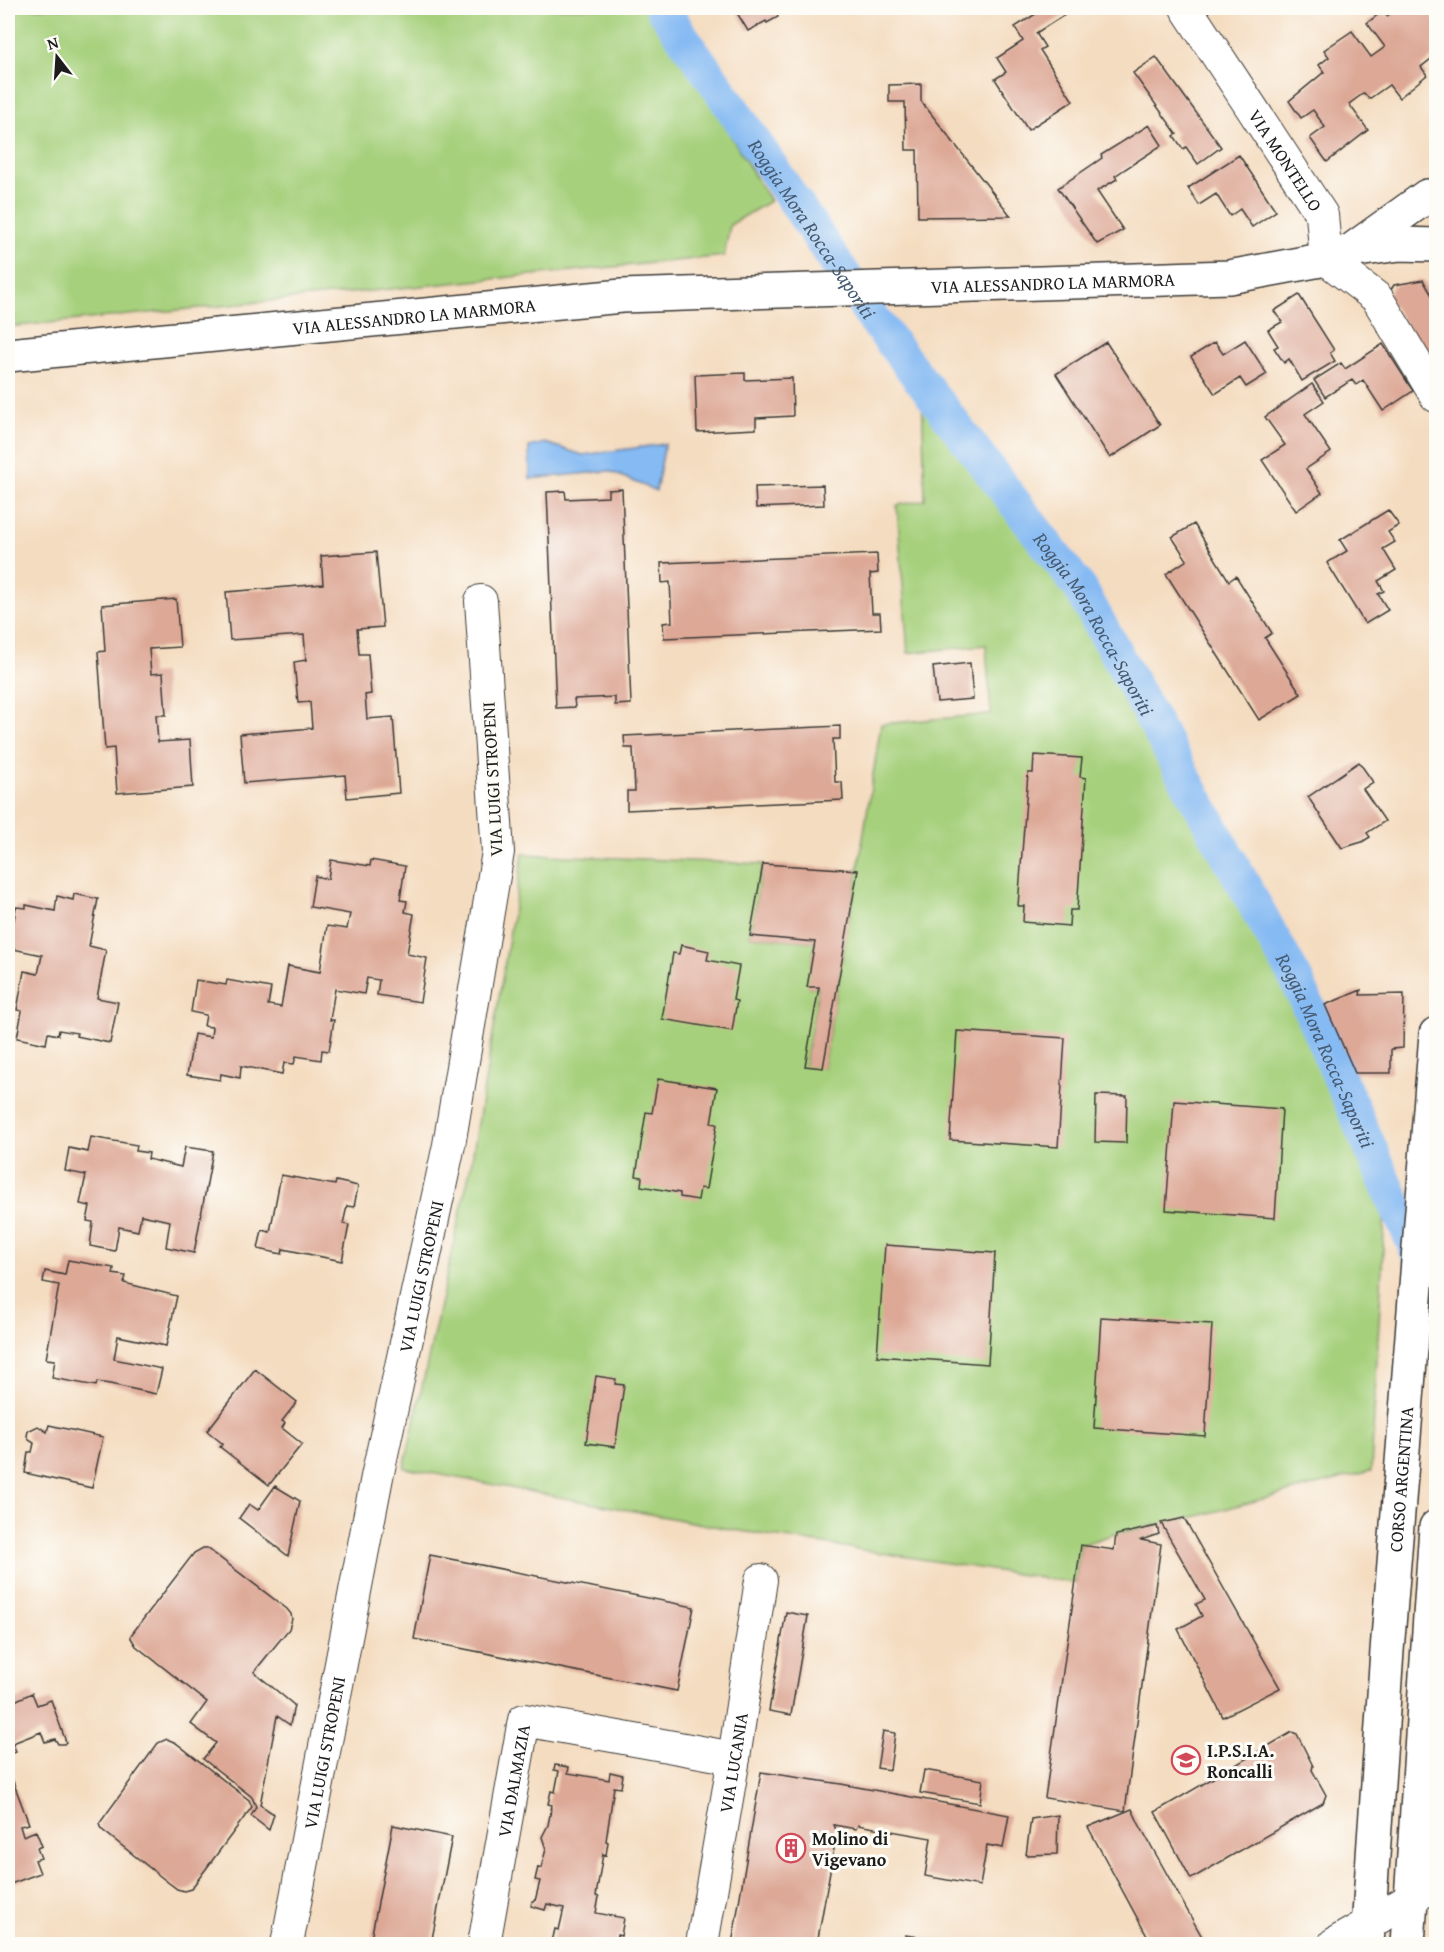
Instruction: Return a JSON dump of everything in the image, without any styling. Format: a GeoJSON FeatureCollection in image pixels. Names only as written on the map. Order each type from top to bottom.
{"type":"FeatureCollection","features":[{"type":"Feature","properties":{"kind":"street","name":"VIA MONTELLO"},"geometry":{"type":"LineString","coordinates":[[1186,8],[1322,215],[1338,255]]}},
{"type":"Feature","properties":{"kind":"street"},"geometry":{"type":"LineString","coordinates":[[1338,255],[1432,185]]}},
{"type":"Feature","properties":{"kind":"street"},"geometry":{"type":"LineString","coordinates":[[1432,185],[1426,215],[1437,240]]}},
{"type":"Feature","properties":{"kind":"street"},"geometry":{"type":"LineString","coordinates":[[1338,255],[1400,244],[1437,244]]}},
{"type":"Feature","properties":{"kind":"street"},"geometry":{"type":"LineString","coordinates":[[1338,255],[1377,298],[1437,396]]}},
{"type":"Feature","properties":{"kind":"street","name":"VIA ALESSANDRO LA MARMORA"},"geometry":{"type":"LineString","coordinates":[[8,355],[622,296],[1229,277],[1338,255]]}},
{"type":"Feature","properties":{"kind":"street","name":"VIA LUIGI STROPENI"},"geometry":{"type":"LineString","coordinates":[[287,1944],[377,1477],[449,1145],[498,852],[481,601]]}},
{"type":"Feature","properties":{"kind":"street","name":"CORSO ARGENTINA"},"geometry":{"type":"LineString","coordinates":[[1368,1934],[1437,1034]]}},
{"type":"Feature","properties":{"kind":"street"},"geometry":{"type":"LineString","coordinates":[[1408,1944],[1424,1891],[1437,1527]]}},
{"type":"Feature","properties":{"kind":"street","name":"VIA LUCANIA"},"geometry":{"type":"LineString","coordinates":[[702,1944],[734,1758],[761,1580]]}},
{"type":"Feature","properties":{"kind":"street","name":"VIA DALMAZIA"},"geometry":{"type":"LineString","coordinates":[[484,1944],[524,1720],[734,1758]]}},
{"type":"Feature","properties":{"kind":"street"},"geometry":{"type":"LineString","coordinates":[[1334,1944],[1368,1934],[1424,1891]]}},
{"type":"Feature","properties":{"kind":"green space"},"geometry":{"type":"Polygon","coordinates":[[[8,8],[645,8],[701,86],[770,201],[730,225],[724,256],[8,327],[8,8]]]}},
{"type":"Feature","properties":{"kind":"green space"},"geometry":{"type":"Polygon","coordinates":[[[922,391],[1067,583],[1287,985],[1385,1212],[1371,1471],[1190,1518],[1114,1534],[1081,1545],[1075,1583],[740,1531],[404,1468],[471,1165],[523,854],[763,864],[750,936],[815,942],[808,987],[819,987],[805,1065],[823,1068],[881,724],[991,714],[986,645],[908,653],[897,505],[925,500],[922,391]]]}},
{"type":"Feature","properties":{"kind":"water"},"geometry":{"type":"Polygon","coordinates":[[[545,443],[583,455],[665,444],[656,491],[609,471],[530,479],[529,447],[545,443]]]}},
{"type":"Feature","properties":{"kind":"building"},"geometry":{"type":"Polygon","coordinates":[[[734,8],[788,8],[777,14],[778,17],[748,31],[734,8]]]}},
{"type":"Feature","properties":{"kind":"building"},"geometry":{"type":"Polygon","coordinates":[[[1045,8],[1070,8],[1072,10],[1036,33],[1045,47],[1040,50],[1073,101],[1028,130],[995,79],[1006,72],[997,58],[1023,41],[1015,27],[1045,8]]]}},
{"type":"Feature","properties":{"kind":"building"},"geometry":{"type":"Polygon","coordinates":[[[1398,8],[1436,8],[1430,13],[1436,22],[1436,46],[1433,49],[1436,55],[1421,67],[1427,75],[1399,98],[1389,85],[1369,99],[1364,93],[1349,104],[1368,130],[1327,162],[1310,138],[1325,127],[1313,110],[1301,118],[1289,101],[1324,72],[1319,65],[1329,57],[1324,50],[1352,31],[1371,57],[1385,47],[1367,23],[1383,11],[1387,16],[1398,8]]]}},
{"type":"Feature","properties":{"kind":"building"},"geometry":{"type":"Polygon","coordinates":[[[1156,57],[1221,147],[1198,164],[1186,147],[1183,149],[1174,136],[1177,134],[1133,73],[1156,57]]]}},
{"type":"Feature","properties":{"kind":"building"},"geometry":{"type":"Polygon","coordinates":[[[921,84],[921,101],[1011,216],[918,217],[917,150],[906,150],[905,102],[889,102],[889,85],[921,84]]]}},
{"type":"Feature","properties":{"kind":"building"},"geometry":{"type":"Polygon","coordinates":[[[1149,125],[1162,145],[1115,176],[1117,179],[1097,191],[1123,230],[1097,244],[1058,188],[1102,158],[1101,155],[1149,125]]]}},
{"type":"Feature","properties":{"kind":"building"},"geometry":{"type":"Polygon","coordinates":[[[1239,155],[1276,211],[1252,227],[1240,209],[1230,216],[1216,194],[1199,205],[1188,188],[1239,155]]]}},
{"type":"Feature","properties":{"kind":"building"},"geometry":{"type":"Polygon","coordinates":[[[1423,280],[1436,302],[1436,310],[1433,312],[1436,318],[1436,371],[1387,296],[1394,285],[1423,280]]]}},
{"type":"Feature","properties":{"kind":"building"},"geometry":{"type":"Polygon","coordinates":[[[1299,295],[1334,350],[1330,353],[1335,361],[1302,381],[1289,359],[1284,363],[1274,348],[1278,346],[1268,330],[1282,322],[1274,311],[1299,295]]]}},
{"type":"Feature","properties":{"kind":"building"},"geometry":{"type":"Polygon","coordinates":[[[1245,340],[1267,374],[1246,387],[1240,378],[1215,394],[1191,357],[1215,342],[1223,354],[1245,340]]]}},
{"type":"Feature","properties":{"kind":"building"},"geometry":{"type":"Polygon","coordinates":[[[1106,342],[1160,425],[1110,458],[1056,374],[1106,342]]]}},
{"type":"Feature","properties":{"kind":"building"},"geometry":{"type":"Polygon","coordinates":[[[1383,344],[1413,391],[1383,411],[1363,380],[1356,385],[1352,380],[1325,397],[1314,380],[1341,363],[1345,369],[1383,344]]]}},
{"type":"Feature","properties":{"kind":"building"},"geometry":{"type":"Polygon","coordinates":[[[745,373],[745,380],[792,378],[793,416],[756,418],[756,429],[697,432],[695,375],[745,373]]]}},
{"type":"Feature","properties":{"kind":"building"},"geometry":{"type":"Polygon","coordinates":[[[1312,384],[1324,401],[1305,414],[1331,452],[1306,469],[1322,493],[1296,511],[1262,460],[1285,445],[1265,417],[1312,384]]]}},
{"type":"Feature","properties":{"kind":"building"},"geometry":{"type":"Polygon","coordinates":[[[823,485],[824,505],[756,508],[755,487],[823,485]]]}},
{"type":"Feature","properties":{"kind":"building"},"geometry":{"type":"Polygon","coordinates":[[[622,489],[631,704],[615,705],[615,697],[574,699],[575,707],[556,708],[547,492],[565,491],[566,499],[608,497],[608,490],[622,489]]]}},
{"type":"Feature","properties":{"kind":"building"},"geometry":{"type":"Polygon","coordinates":[[[1388,510],[1399,525],[1388,532],[1395,542],[1383,549],[1396,570],[1378,581],[1384,591],[1378,594],[1388,610],[1365,624],[1327,563],[1347,551],[1340,540],[1388,510]]]}},
{"type":"Feature","properties":{"kind":"building"},"geometry":{"type":"Polygon","coordinates":[[[1194,524],[1229,581],[1236,576],[1272,633],[1265,638],[1301,694],[1259,720],[1166,574],[1187,560],[1172,537],[1194,524]]]}},
{"type":"Feature","properties":{"kind":"building"},"geometry":{"type":"Polygon","coordinates":[[[376,552],[383,627],[357,629],[359,654],[368,654],[371,694],[365,695],[367,719],[393,717],[399,793],[347,798],[345,775],[244,783],[240,734],[312,728],[310,702],[298,703],[294,662],[306,660],[304,635],[230,640],[226,592],[323,584],[321,556],[376,552]]]}},
{"type":"Feature","properties":{"kind":"building"},"geometry":{"type":"Polygon","coordinates":[[[877,554],[878,573],[870,574],[872,613],[880,613],[881,629],[664,638],[663,623],[672,622],[670,582],[662,583],[661,563],[877,554]]]}},
{"type":"Feature","properties":{"kind":"building"},"geometry":{"type":"Polygon","coordinates":[[[176,599],[180,647],[149,649],[151,674],[163,673],[166,715],[156,715],[158,742],[190,740],[193,787],[117,793],[114,748],[105,749],[98,652],[105,651],[102,605],[176,599]]]}},
{"type":"Feature","properties":{"kind":"building"},"geometry":{"type":"Polygon","coordinates":[[[970,663],[973,699],[937,702],[933,667],[970,663]]]}},
{"type":"Feature","properties":{"kind":"building"},"geometry":{"type":"Polygon","coordinates":[[[840,726],[840,739],[833,739],[835,782],[842,782],[843,800],[627,810],[627,791],[635,791],[633,748],[625,748],[624,736],[840,726]]]}},
{"type":"Feature","properties":{"kind":"building"},"geometry":{"type":"Polygon","coordinates":[[[1034,755],[1082,758],[1080,777],[1086,778],[1077,910],[1070,910],[1069,926],[1023,922],[1024,906],[1018,906],[1028,773],[1033,773],[1034,755]]]}},
{"type":"Feature","properties":{"kind":"building"},"geometry":{"type":"Polygon","coordinates":[[[1359,762],[1373,782],[1363,789],[1385,821],[1367,833],[1370,837],[1342,848],[1308,797],[1359,762]]]}},
{"type":"Feature","properties":{"kind":"building"},"geometry":{"type":"Polygon","coordinates":[[[331,860],[370,866],[371,860],[405,866],[400,900],[407,901],[405,912],[414,914],[407,954],[427,958],[420,1002],[377,995],[379,980],[367,978],[364,994],[335,989],[330,1020],[334,1020],[329,1051],[322,1050],[321,1060],[296,1056],[294,1064],[284,1063],[282,1074],[241,1066],[240,1078],[221,1074],[220,1080],[187,1075],[194,1034],[211,1037],[212,1027],[204,1026],[206,1015],[191,1012],[196,980],[226,985],[227,980],[271,988],[268,1005],[281,1007],[288,966],[320,972],[327,926],[347,929],[350,914],[310,907],[315,876],[328,879],[331,860]]]}},
{"type":"Feature","properties":{"kind":"building"},"geometry":{"type":"Polygon","coordinates":[[[763,864],[858,870],[823,1068],[805,1066],[819,987],[807,987],[815,942],[750,936],[763,864]]]}},
{"type":"Feature","properties":{"kind":"building"},"geometry":{"type":"Polygon","coordinates":[[[74,894],[98,899],[89,946],[106,950],[97,998],[118,1002],[110,1043],[59,1030],[58,1035],[48,1033],[46,1044],[17,1038],[22,1011],[17,1010],[24,971],[38,974],[42,955],[8,948],[10,919],[14,920],[16,907],[26,908],[26,905],[55,911],[57,896],[73,900],[74,894]]]}},
{"type":"Feature","properties":{"kind":"building"},"geometry":{"type":"Polygon","coordinates":[[[681,945],[709,951],[707,960],[739,966],[733,1000],[737,1001],[732,1031],[662,1019],[673,953],[679,954],[681,945]]]}},
{"type":"Feature","properties":{"kind":"building"},"geometry":{"type":"Polygon","coordinates":[[[1361,990],[1360,995],[1404,994],[1403,1048],[1391,1049],[1391,1073],[1355,1073],[1325,1005],[1361,990]]]}},
{"type":"Feature","properties":{"kind":"building"},"geometry":{"type":"Polygon","coordinates":[[[957,1031],[1065,1038],[1058,1147],[950,1140],[957,1031]]]}},
{"type":"Feature","properties":{"kind":"building"},"geometry":{"type":"Polygon","coordinates":[[[658,1079],[717,1088],[711,1123],[717,1124],[706,1189],[700,1188],[698,1200],[680,1197],[680,1193],[641,1186],[642,1177],[636,1176],[646,1112],[652,1113],[658,1079]]]}},
{"type":"Feature","properties":{"kind":"building"},"geometry":{"type":"Polygon","coordinates":[[[1096,1095],[1127,1096],[1126,1143],[1095,1142],[1096,1095]]]}},
{"type":"Feature","properties":{"kind":"building"},"geometry":{"type":"Polygon","coordinates":[[[1174,1101],[1282,1109],[1275,1218],[1166,1210],[1174,1101]]]}},
{"type":"Feature","properties":{"kind":"building"},"geometry":{"type":"Polygon","coordinates":[[[91,1137],[137,1145],[136,1151],[149,1153],[148,1159],[181,1167],[185,1147],[213,1151],[194,1253],[166,1247],[170,1221],[141,1215],[138,1231],[119,1227],[115,1251],[90,1246],[93,1222],[87,1221],[90,1206],[80,1204],[86,1175],[65,1171],[69,1148],[88,1152],[91,1137]]]}},
{"type":"Feature","properties":{"kind":"building"},"geometry":{"type":"Polygon","coordinates":[[[281,1175],[335,1185],[336,1181],[358,1186],[354,1207],[347,1206],[343,1224],[349,1225],[342,1261],[283,1249],[282,1254],[258,1249],[262,1230],[270,1232],[281,1175]]]}},
{"type":"Feature","properties":{"kind":"building"},"geometry":{"type":"Polygon","coordinates":[[[885,1245],[995,1253],[988,1364],[877,1356],[885,1245]]]}},
{"type":"Feature","properties":{"kind":"building"},"geometry":{"type":"Polygon","coordinates":[[[68,1260],[114,1268],[113,1274],[126,1276],[124,1283],[177,1296],[166,1346],[118,1336],[114,1359],[162,1369],[156,1394],[97,1382],[96,1386],[52,1378],[55,1360],[46,1359],[59,1285],[43,1282],[45,1271],[65,1275],[68,1260]]]}},
{"type":"Feature","properties":{"kind":"building"},"geometry":{"type":"Polygon","coordinates":[[[1101,1317],[1212,1324],[1205,1436],[1094,1428],[1101,1317]]]}},
{"type":"Feature","properties":{"kind":"building"},"geometry":{"type":"Polygon","coordinates":[[[255,1369],[297,1402],[282,1421],[285,1423],[282,1428],[302,1444],[269,1485],[220,1447],[223,1444],[207,1431],[255,1369]]]}},
{"type":"Feature","properties":{"kind":"building"},"geometry":{"type":"Polygon","coordinates":[[[596,1376],[616,1379],[615,1384],[624,1385],[615,1447],[586,1443],[596,1376]]]}},
{"type":"Feature","properties":{"kind":"building"},"geometry":{"type":"Polygon","coordinates":[[[49,1425],[103,1437],[92,1488],[25,1473],[28,1452],[32,1452],[34,1443],[27,1436],[28,1431],[38,1426],[47,1432],[49,1425]]]}},
{"type":"Feature","properties":{"kind":"building"},"geometry":{"type":"Polygon","coordinates":[[[275,1486],[300,1501],[288,1556],[239,1518],[249,1504],[258,1510],[275,1486]]]}},
{"type":"Feature","properties":{"kind":"building"},"geometry":{"type":"Polygon","coordinates":[[[1184,1518],[1280,1688],[1223,1717],[1178,1629],[1202,1616],[1196,1604],[1205,1600],[1161,1523],[1184,1518]]]}},
{"type":"Feature","properties":{"kind":"building"},"geometry":{"type":"Polygon","coordinates":[[[1157,1526],[1159,1534],[1141,1540],[1161,1544],[1125,1811],[1045,1798],[1081,1545],[1114,1550],[1116,1535],[1157,1526]]]}},
{"type":"Feature","properties":{"kind":"building"},"geometry":{"type":"Polygon","coordinates":[[[207,1548],[291,1614],[289,1629],[254,1672],[294,1705],[290,1725],[277,1716],[260,1805],[274,1814],[269,1830],[251,1816],[256,1807],[252,1797],[203,1759],[216,1743],[191,1724],[207,1702],[136,1646],[131,1638],[194,1553],[207,1548]]]}},
{"type":"Feature","properties":{"kind":"building"},"geometry":{"type":"Polygon","coordinates":[[[430,1555],[694,1607],[677,1691],[414,1639],[430,1555]]]}},
{"type":"Feature","properties":{"kind":"building"},"geometry":{"type":"Polygon","coordinates":[[[786,1612],[808,1616],[791,1715],[769,1711],[786,1612]]]}},
{"type":"Feature","properties":{"kind":"building"},"geometry":{"type":"Polygon","coordinates":[[[32,1693],[37,1705],[51,1700],[66,1742],[58,1744],[55,1739],[45,1742],[41,1732],[13,1743],[16,1752],[8,1755],[8,1704],[32,1693]]]}},
{"type":"Feature","properties":{"kind":"building"},"geometry":{"type":"Polygon","coordinates":[[[883,1731],[895,1733],[890,1770],[877,1768],[883,1731]]]}},
{"type":"Feature","properties":{"kind":"building"},"geometry":{"type":"Polygon","coordinates":[[[1292,1732],[1297,1734],[1313,1766],[1312,1770],[1326,1795],[1323,1803],[1191,1879],[1155,1812],[1292,1732]]]}},
{"type":"Feature","properties":{"kind":"building"},"geometry":{"type":"Polygon","coordinates":[[[167,1739],[176,1743],[249,1800],[252,1807],[191,1889],[184,1891],[165,1880],[101,1829],[99,1824],[158,1743],[167,1739]]]}},
{"type":"Feature","properties":{"kind":"building"},"geometry":{"type":"Polygon","coordinates":[[[555,1765],[569,1767],[568,1773],[609,1780],[610,1772],[623,1775],[621,1788],[614,1787],[606,1855],[603,1854],[596,1896],[599,1897],[596,1913],[624,1918],[621,1936],[617,1935],[615,1944],[556,1944],[552,1942],[555,1929],[559,1930],[564,1908],[547,1904],[545,1910],[531,1906],[532,1901],[535,1901],[540,1881],[535,1880],[538,1867],[541,1868],[546,1849],[542,1837],[548,1825],[552,1805],[548,1804],[551,1791],[555,1792],[559,1771],[554,1770],[555,1765]]]}},
{"type":"Feature","properties":{"kind":"building"},"geometry":{"type":"Polygon","coordinates":[[[8,1768],[29,1824],[20,1826],[23,1836],[36,1831],[42,1846],[37,1848],[41,1858],[35,1860],[40,1873],[8,1885],[8,1768]]]}},
{"type":"Feature","properties":{"kind":"building"},"geometry":{"type":"Polygon","coordinates":[[[924,1770],[983,1780],[980,1803],[920,1793],[924,1770]]]}},
{"type":"Feature","properties":{"kind":"building","name":"Molino di Vigevano"},"geometry":{"type":"Polygon","coordinates":[[[761,1772],[841,1784],[1009,1815],[1003,1848],[987,1845],[980,1886],[925,1876],[931,1838],[858,1825],[856,1829],[834,1825],[837,1832],[817,1944],[732,1944],[761,1772]]]}},
{"type":"Feature","properties":{"kind":"building"},"geometry":{"type":"Polygon","coordinates":[[[1132,1809],[1206,1944],[1136,1944],[1148,1938],[1088,1827],[1132,1809]]]}},
{"type":"Feature","properties":{"kind":"building"},"geometry":{"type":"Polygon","coordinates":[[[1058,1815],[1057,1854],[1026,1855],[1031,1819],[1058,1815]]]}},
{"type":"Feature","properties":{"kind":"building"},"geometry":{"type":"Polygon","coordinates":[[[393,1825],[452,1837],[431,1944],[370,1944],[393,1825]]]}},
{"type":"Feature","properties":{"kind":"building"},"geometry":{"type":"Polygon","coordinates":[[[905,1935],[962,1943],[962,1944],[904,1944],[905,1935]]]}},
{"type":"Feature","properties":{"kind":"waterway","name":"Roggia Mora Rocca-Saporiti"},"geometry":{"type":"LineString","coordinates":[[662,8],[716,84],[873,318],[1080,588],[1298,983],[1436,1293]]}},
{"type":"Feature","properties":{"kind":"place","name":"I.P.S.I.A. Roncalli"},"geometry":{"type":"Point","coordinates":[1186,1760]}},
{"type":"Feature","properties":{"kind":"place","name":"Molino di Vigevano"},"geometry":{"type":"Point","coordinates":[791,1848]}}]}
